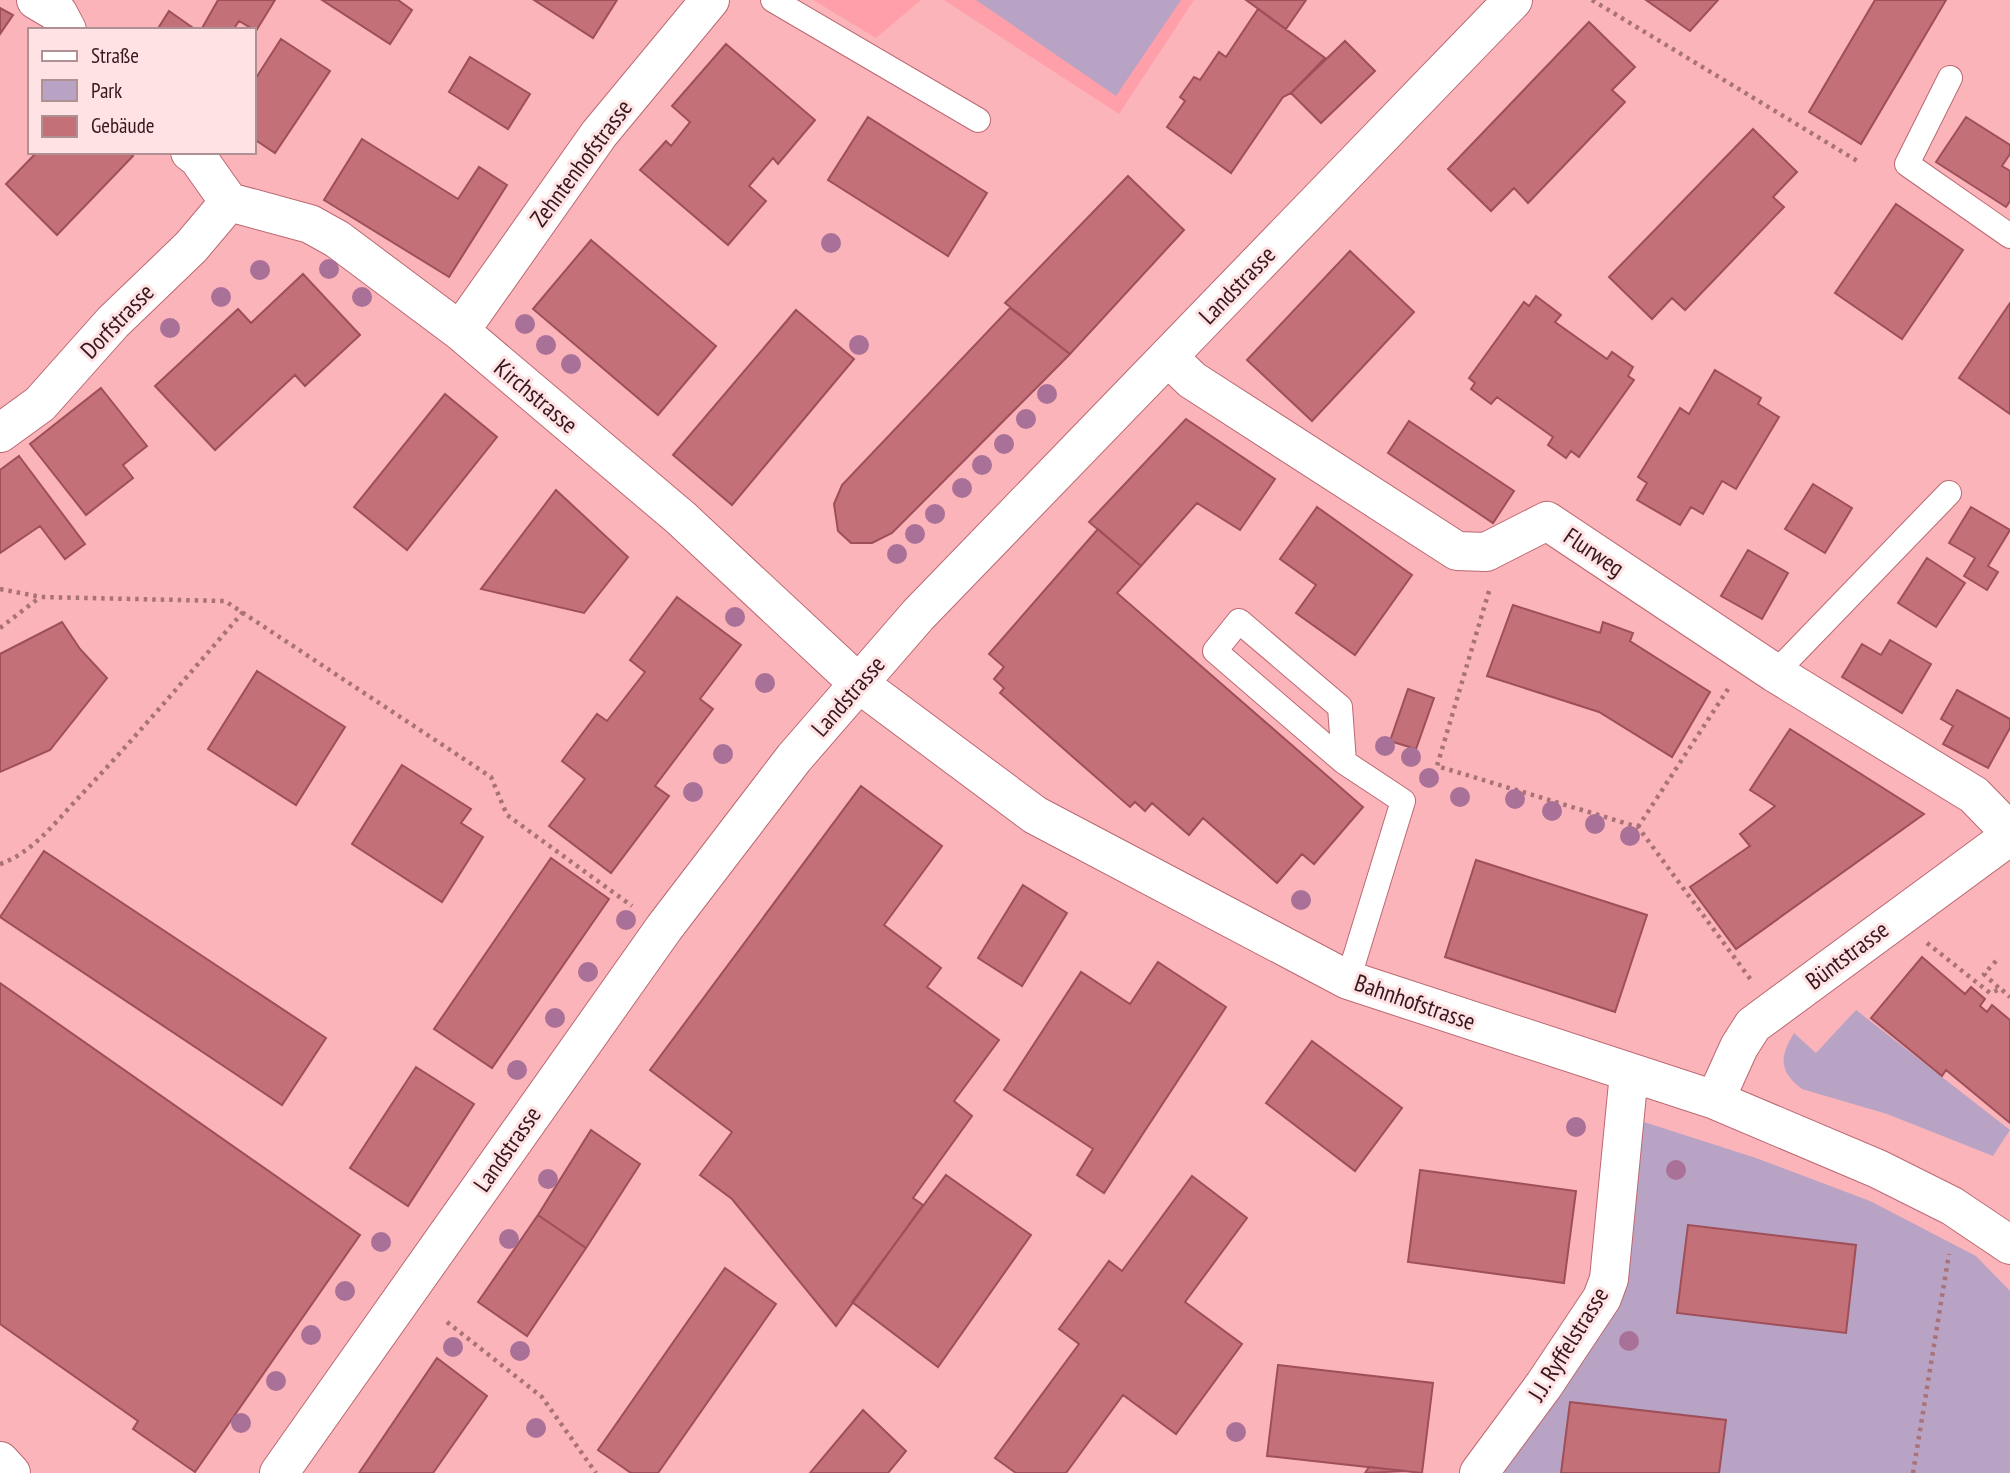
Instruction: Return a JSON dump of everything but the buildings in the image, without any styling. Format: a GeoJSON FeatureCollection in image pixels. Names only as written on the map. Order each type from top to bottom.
{"type":"FeatureCollection","features":[{"type":"Feature","properties":{"kind":"street","name":"Zehntenhofstrasse"},"geometry":{"type":"LineString","coordinates":[[460,331],[599,134],[710,0]]}},
{"type":"Feature","properties":{"kind":"street","name":"Landstrasse"},"geometry":{"type":"LineString","coordinates":[[279,1473],[671,918],[794,758],[928,605],[1513,0]]}},
{"type":"Feature","properties":{"kind":"street"},"geometry":{"type":"LineString","coordinates":[[193,154],[229,202]]}},
{"type":"Feature","properties":{"kind":"street","name":"Kirchstrasse"},"geometry":{"type":"LineString","coordinates":[[229,202],[319,229],[460,331],[681,518],[858,682]]}},
{"type":"Feature","properties":{"kind":"street","name":"Dorfstrasse"},"geometry":{"type":"LineString","coordinates":[[0,433],[40,404],[113,322],[191,247],[229,202]]}},
{"type":"Feature","properties":{"kind":"street"},"geometry":{"type":"LineString","coordinates":[[1168,357],[1192,380],[1256,423],[1457,551],[1486,552]]}},
{"type":"Feature","properties":{"kind":"street","name":"Flurweg"},"geometry":{"type":"LineString","coordinates":[[1486,552],[1547,521],[1762,665],[1973,796],[2010,834]]}},
{"type":"Feature","properties":{"kind":"street","name":"Bahnhofstrasse"},"geometry":{"type":"LineString","coordinates":[[858,682],[1035,815],[1348,980],[1715,1100],[1878,1169],[1952,1206],[2010,1245]]}},
{"type":"Feature","properties":{"kind":"street","name":"Büntstrasse"},"geometry":{"type":"LineString","coordinates":[[1715,1100],[1739,1047],[1754,1025],[2010,834]]}},
{"type":"Feature","properties":{"kind":"street","name":"J.J. Ryffelstrasse"},"geometry":{"type":"LineString","coordinates":[[1479,1473],[1544,1385],[1602,1298],[1609,1279],[1629,1073]]}},
{"type":"Feature","properties":{"kind":"street"},"geometry":{"type":"LineString","coordinates":[[0,1461],[11,1473]]}},
{"type":"Feature","properties":{"kind":"lane"},"geometry":{"type":"LineString","coordinates":[[773,0],[978,120]]}},
{"type":"Feature","properties":{"kind":"lane"},"geometry":{"type":"LineString","coordinates":[[1950,78],[1907,164],[2010,236]]}},
{"type":"Feature","properties":{"kind":"lane"},"geometry":{"type":"LineString","coordinates":[[1762,665],[1948,493]]}},
{"type":"Feature","properties":{"kind":"lane"},"geometry":{"type":"LineString","coordinates":[[1344,762],[1340,706],[1239,621],[1216,651],[1344,762],[1403,801],[1348,980]]}},
{"type":"Feature","properties":{"kind":"path"},"geometry":{"type":"LineString","coordinates":[[1592,0],[1859,162]]}},
{"type":"Feature","properties":{"kind":"path"},"geometry":{"type":"LineString","coordinates":[[1486,552],[1489,591],[1437,766],[1638,827],[1757,988]]}},
{"type":"Feature","properties":{"kind":"path"},"geometry":{"type":"LineString","coordinates":[[0,589],[40,597],[225,601],[491,777],[507,815],[640,913]]}},
{"type":"Feature","properties":{"kind":"path"},"geometry":{"type":"LineString","coordinates":[[0,628],[40,597]]}},
{"type":"Feature","properties":{"kind":"path"},"geometry":{"type":"LineString","coordinates":[[0,864],[10,861],[46,832],[114,760],[243,612]]}},
{"type":"Feature","properties":{"kind":"path"},"geometry":{"type":"LineString","coordinates":[[1638,827],[1762,665]]}},
{"type":"Feature","properties":{"kind":"path"},"geometry":{"type":"LineString","coordinates":[[1996,961],[1984,974],[2010,997]]}},
{"type":"Feature","properties":{"kind":"path"},"geometry":{"type":"LineString","coordinates":[[1960,970],[1990,993],[2001,989]]}},
{"type":"Feature","properties":{"kind":"path"},"geometry":{"type":"LineString","coordinates":[[1913,1473],[1950,1254]]}},
{"type":"Feature","properties":{"kind":"path"},"geometry":{"type":"LineString","coordinates":[[447,1322],[542,1397],[596,1473]]}},
{"type":"Feature","properties":{"kind":"shaded area"},"geometry":{"type":"Polygon","coordinates":[[[813,0],[921,0],[876,38],[813,0]]]}},
{"type":"Feature","properties":{"kind":"shaded area"},"geometry":{"type":"Polygon","coordinates":[[[944,0],[1194,0],[1119,114],[944,0]]]}},
{"type":"Feature","properties":{"kind":"green space"},"geometry":{"type":"Polygon","coordinates":[[[976,0],[1181,0],[1116,96],[976,0]]]}},
{"type":"Feature","properties":{"kind":"green space"},"geometry":{"type":"Polygon","coordinates":[[[1856,1010],[2010,1130],[1993,1156],[1887,1114],[1802,1089],[1794,1082],[1785,1069],[1784,1056],[1794,1033],[1816,1053],[1856,1010]]]}},
{"type":"Feature","properties":{"kind":"green space"},"geometry":{"type":"Polygon","coordinates":[[[1644,1122],[1756,1158],[1870,1201],[1976,1256],[2010,1291],[2010,1473],[1498,1473],[1620,1289],[1644,1122]]]}}]}
